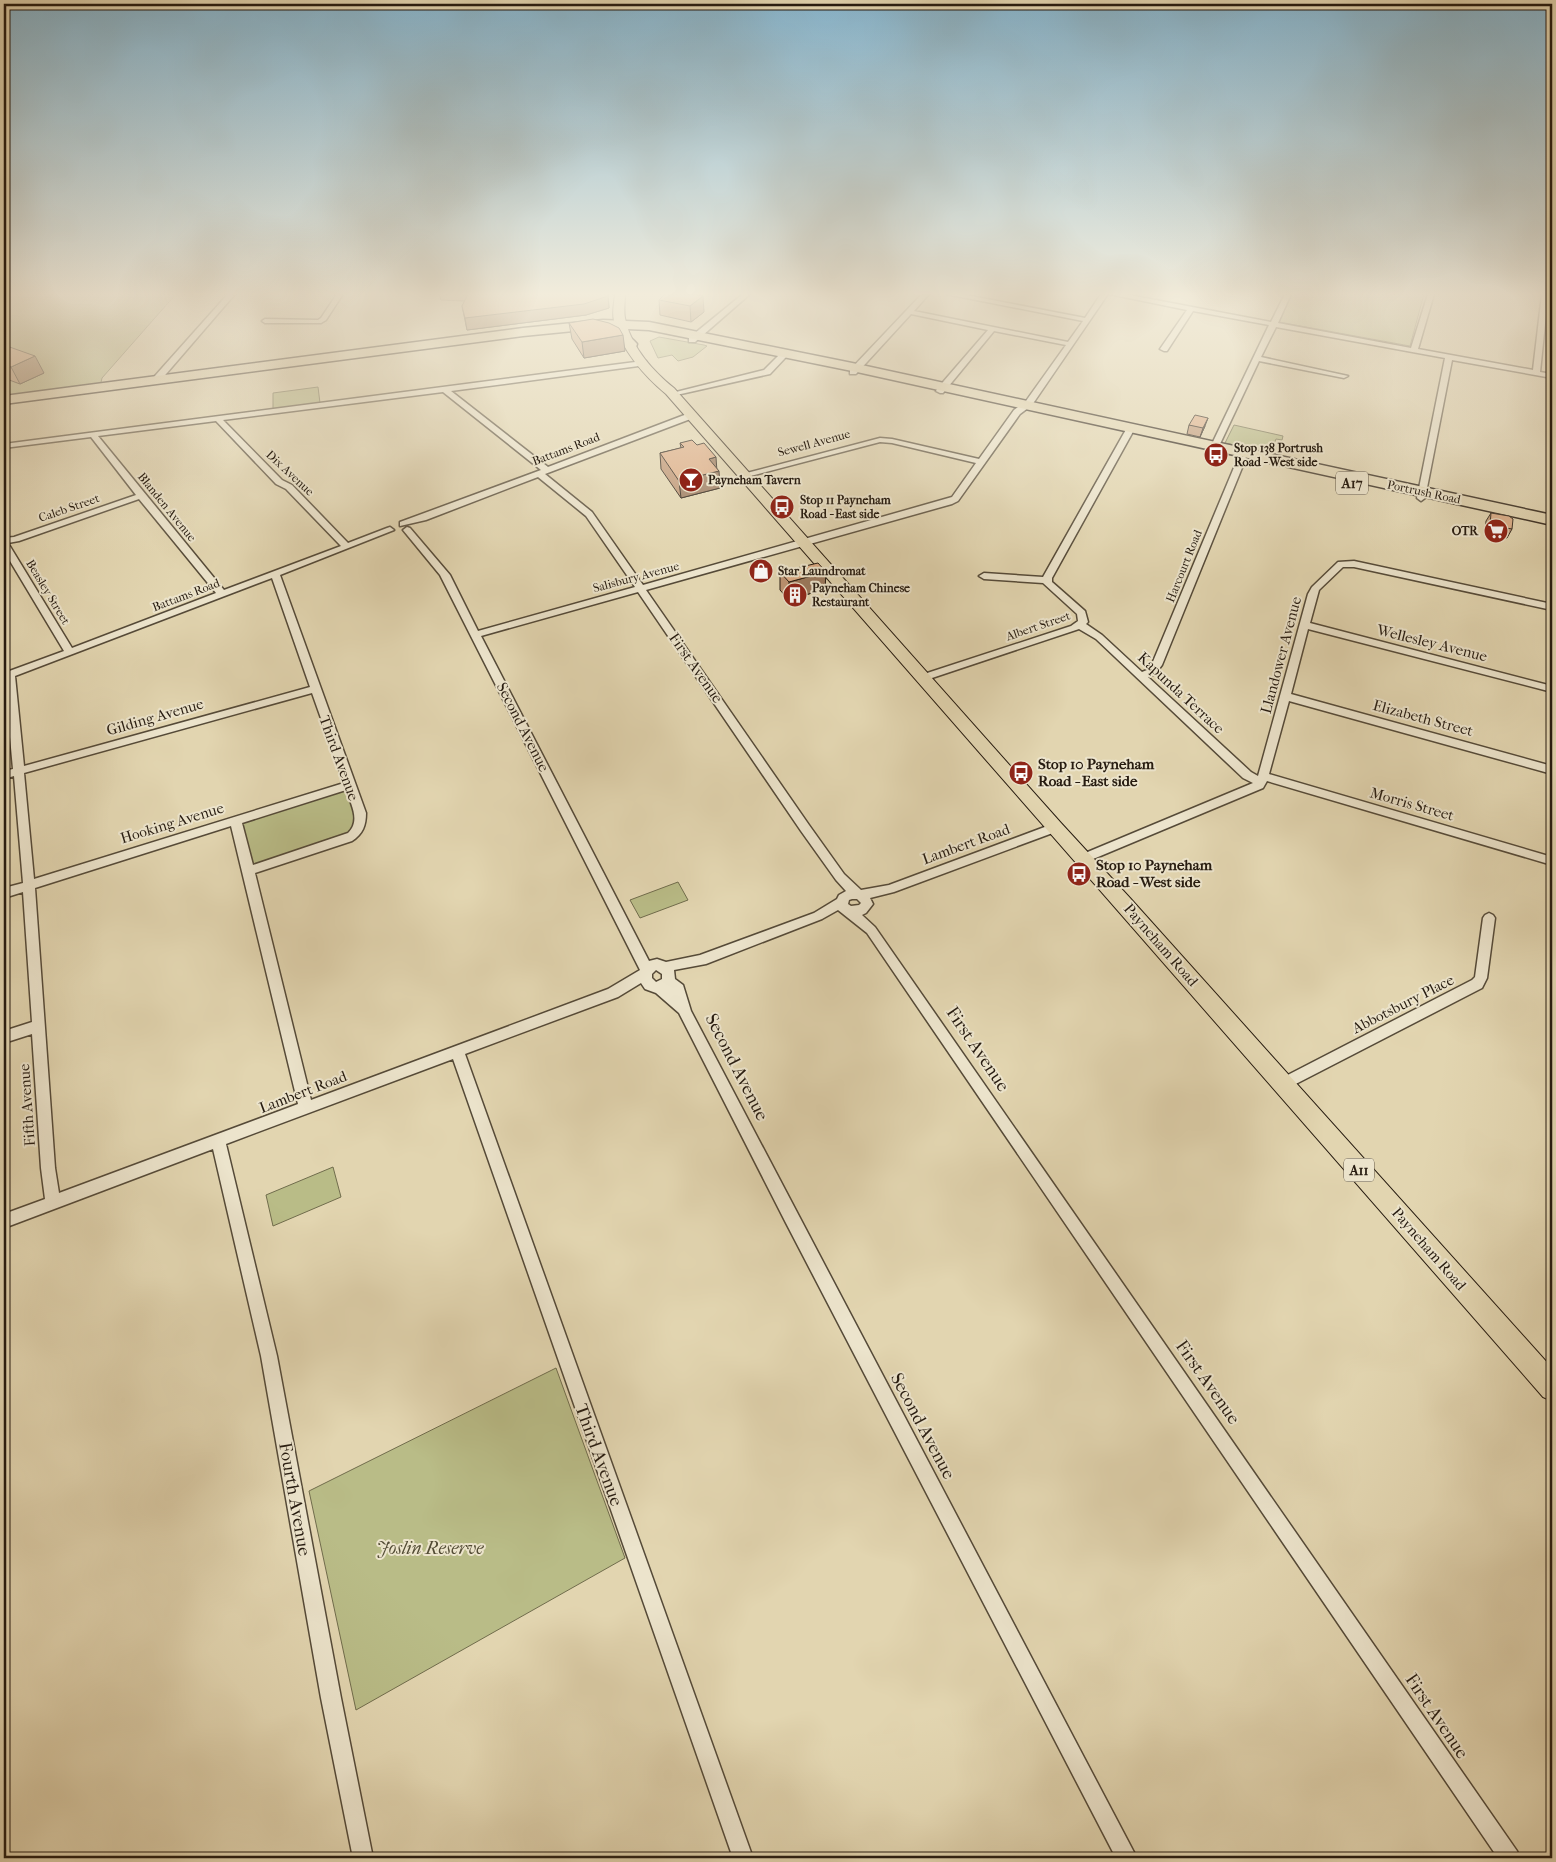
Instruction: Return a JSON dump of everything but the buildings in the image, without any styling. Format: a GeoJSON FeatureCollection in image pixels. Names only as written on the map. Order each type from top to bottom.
{"type":"FeatureCollection","features":[{"type":"Feature","properties":{"kind":"highway","name":"A17"},"geometry":{"type":"LineString","coordinates":[[4,400],[143,381]]}},
{"type":"Feature","properties":{"kind":"highway"},"geometry":{"type":"LineString","coordinates":[[138,387],[153,381]]}},
{"type":"Feature","properties":{"kind":"highway"},"geometry":{"type":"LineString","coordinates":[[168,381],[175,382]]}},
{"type":"Feature","properties":{"kind":"highway"},"geometry":{"type":"LineString","coordinates":[[4,406],[184,381]]}},
{"type":"Feature","properties":{"kind":"highway","name":"Portrush Road"},"geometry":{"type":"LineString","coordinates":[[904,381],[1130,430],[1215,446],[1552,527]]}},
{"type":"Feature","properties":{"kind":"highway","name":"Portrush Road"},"geometry":{"type":"LineString","coordinates":[[1130,430],[1242,458],[1552,520]]}},
{"type":"Feature","properties":{"kind":"main road","name":"Payneham Road"},"geometry":{"type":"LineString","coordinates":[[659,381],[671,392],[690,416],[1054,828],[1552,1388]]}},
{"type":"Feature","properties":{"kind":"main road","name":"Payneham Road"},"geometry":{"type":"LineString","coordinates":[[666,381],[671,392]]}},
{"type":"Feature","properties":{"kind":"street"},"geometry":{"type":"LineString","coordinates":[[4,446],[505,381]]}},
{"type":"Feature","properties":{"kind":"street"},"geometry":{"type":"LineString","coordinates":[[671,392],[724,381]]}},
{"type":"Feature","properties":{"kind":"street"},"geometry":{"type":"LineString","coordinates":[[941,389],[948,381]]}},
{"type":"Feature","properties":{"kind":"street","name":"Salisbury Avenue"},"geometry":{"type":"LineString","coordinates":[[475,635],[804,544],[952,500],[1042,381]]}},
{"type":"Feature","properties":{"kind":"street"},"geometry":{"type":"LineString","coordinates":[[1215,446],[1247,381]]}},
{"type":"Feature","properties":{"kind":"street"},"geometry":{"type":"LineString","coordinates":[[1421,495],[1444,381]]}},
{"type":"Feature","properties":{"kind":"street","name":"First Avenue"},"geometry":{"type":"LineString","coordinates":[[446,389],[450,395],[587,511],[840,877],[872,930],[1510,1858]]}},
{"type":"Feature","properties":{"kind":"street","name":"Battams Road"},"geometry":{"type":"LineString","coordinates":[[7,676],[347,547],[378,536],[402,531],[423,518],[690,416]]}},
{"type":"Feature","properties":{"kind":"street","name":"Dix Avenue"},"geometry":{"type":"LineString","coordinates":[[217,418],[279,482],[289,487],[347,547]]}},
{"type":"Feature","properties":{"kind":"street"},"geometry":{"type":"LineString","coordinates":[[984,576],[1047,580],[1130,430]]}},
{"type":"Feature","properties":{"kind":"street","name":"Blanden Avenue"},"geometry":{"type":"LineString","coordinates":[[93,435],[222,594]]}},
{"type":"Feature","properties":{"kind":"street","name":"Sewell Avenue"},"geometry":{"type":"LineString","coordinates":[[743,475],[880,440],[892,441],[981,462]]}},
{"type":"Feature","properties":{"kind":"street","name":"Harcourt Road"},"geometry":{"type":"LineString","coordinates":[[1141,676],[1151,672],[1157,665],[1242,458]]}},
{"type":"Feature","properties":{"kind":"street","name":"Caleb Street"},"geometry":{"type":"LineString","coordinates":[[4,542],[141,496]]}},
{"type":"Feature","properties":{"kind":"street","name":"Second Avenue"},"geometry":{"type":"LineString","coordinates":[[402,531],[436,561],[636,948],[685,1011],[796,1227],[1127,1858]]}},
{"type":"Feature","properties":{"kind":"street","name":"Beasley Street"},"geometry":{"type":"LineString","coordinates":[[4,542],[70,653]]}},
{"type":"Feature","properties":{"kind":"street","name":"Llandower Avenue"},"geometry":{"type":"LineString","coordinates":[[1262,779],[1315,588],[1337,567],[1348,564],[1490,592],[1552,607]]}},
{"type":"Feature","properties":{"kind":"street","name":"Third Avenue"},"geometry":{"type":"LineString","coordinates":[[248,871],[340,841],[355,834],[361,823],[360,813],[275,574]]}},
{"type":"Feature","properties":{"kind":"street","name":"Albert Street"},"geometry":{"type":"LineString","coordinates":[[922,678],[1080,625],[1084,619],[1082,614],[1047,580]]}},
{"type":"Feature","properties":{"kind":"street","name":"Kapunda Terrace"},"geometry":{"type":"LineString","coordinates":[[1080,625],[1099,637],[1235,764],[1262,779]]}},
{"type":"Feature","properties":{"kind":"street","name":"Wellesley Avenue"},"geometry":{"type":"LineString","coordinates":[[1304,626],[1552,689]]}},
{"type":"Feature","properties":{"kind":"street","name":"Fifth Avenue"},"geometry":{"type":"LineString","coordinates":[[7,676],[19,771],[30,885],[48,1168],[53,1202]]}},
{"type":"Feature","properties":{"kind":"street","name":"Gilding Avenue"},"geometry":{"type":"LineString","coordinates":[[4,775],[314,688]]}},
{"type":"Feature","properties":{"kind":"street","name":"Elizabeth Street"},"geometry":{"type":"LineString","coordinates":[[1285,696],[1552,770]]}},
{"type":"Feature","properties":{"kind":"street"},"geometry":{"type":"LineString","coordinates":[[1082,858],[1255,788],[1262,779]]}},
{"type":"Feature","properties":{"kind":"street","name":"Morris Street"},"geometry":{"type":"LineString","coordinates":[[1262,779],[1552,861]]}},
{"type":"Feature","properties":{"kind":"street","name":"Hooking Avenue"},"geometry":{"type":"LineString","coordinates":[[4,893],[349,785]]}},
{"type":"Feature","properties":{"kind":"street"},"geometry":{"type":"LineString","coordinates":[[236,820],[306,1108]]}},
{"type":"Feature","properties":{"kind":"street","name":"Lambert Road"},"geometry":{"type":"LineString","coordinates":[[4,1221],[1054,828]]}},
{"type":"Feature","properties":{"kind":"street","name":"Abbotsbury Place"},"geometry":{"type":"LineString","coordinates":[[1283,1084],[1477,984],[1480,978],[1489,918]]}},
{"type":"Feature","properties":{"kind":"street"},"geometry":{"type":"LineString","coordinates":[[4,1037],[38,1026]]}},
{"type":"Feature","properties":{"kind":"street","name":"Third Avenue"},"geometry":{"type":"LineString","coordinates":[[456,1051],[743,1858]]}},
{"type":"Feature","properties":{"kind":"street","name":"Fourth Avenue"},"geometry":{"type":"LineString","coordinates":[[218,1141],[269,1356],[363,1858]]}},
{"type":"Feature","properties":{"kind":"green space"},"geometry":{"type":"Polygon","coordinates":[[[4,381],[101,381],[100,387],[4,400],[4,381]]]}},
{"type":"Feature","properties":{"kind":"green space"},"geometry":{"type":"Polygon","coordinates":[[[318,387],[320,403],[273,409],[273,393],[318,387]]]}},
{"type":"Feature","properties":{"kind":"green space"},"geometry":{"type":"Polygon","coordinates":[[[1234,425],[1283,436],[1282,440],[1276,439],[1270,453],[1225,443],[1234,425]]]}},
{"type":"Feature","properties":{"kind":"green space"},"geometry":{"type":"Polygon","coordinates":[[[349,785],[358,829],[248,871],[236,821],[349,785]]]}},
{"type":"Feature","properties":{"kind":"green space"},"geometry":{"type":"Polygon","coordinates":[[[678,882],[688,900],[640,918],[630,900],[678,882]]]}},
{"type":"Feature","properties":{"kind":"green space"},"geometry":{"type":"Polygon","coordinates":[[[333,1167],[341,1197],[273,1226],[266,1195],[333,1167]]]}},
{"type":"Feature","properties":{"kind":"green space","name":"Joslin Reserve"},"geometry":{"type":"Polygon","coordinates":[[[556,1368],[625,1558],[356,1710],[309,1491],[556,1368]]]}},
{"type":"Feature","properties":{"kind":"place","name":"Stop 138 Portrush Road - West side"},"geometry":{"type":"Point","coordinates":[1216,455]}},
{"type":"Feature","properties":{"kind":"place","name":"Payneham Tavern"},"geometry":{"type":"Point","coordinates":[691,480]}},
{"type":"Feature","properties":{"kind":"place","name":"Stop 11 Payneham Road - East side"},"geometry":{"type":"Point","coordinates":[782,507]}},
{"type":"Feature","properties":{"kind":"place","name":"OTR"},"geometry":{"type":"Point","coordinates":[1496,531]}},
{"type":"Feature","properties":{"kind":"place","name":"Star Laundromat"},"geometry":{"type":"Point","coordinates":[761,571]}},
{"type":"Feature","properties":{"kind":"place","name":"Payneham Chinese Restaurant"},"geometry":{"type":"Point","coordinates":[795,595]}},
{"type":"Feature","properties":{"kind":"place","name":"Stop 10 Payneham Road - East side"},"geometry":{"type":"Point","coordinates":[1021,773]}},
{"type":"Feature","properties":{"kind":"place","name":"Stop 10 Payneham Road - West side"},"geometry":{"type":"Point","coordinates":[1079,874]}}]}
